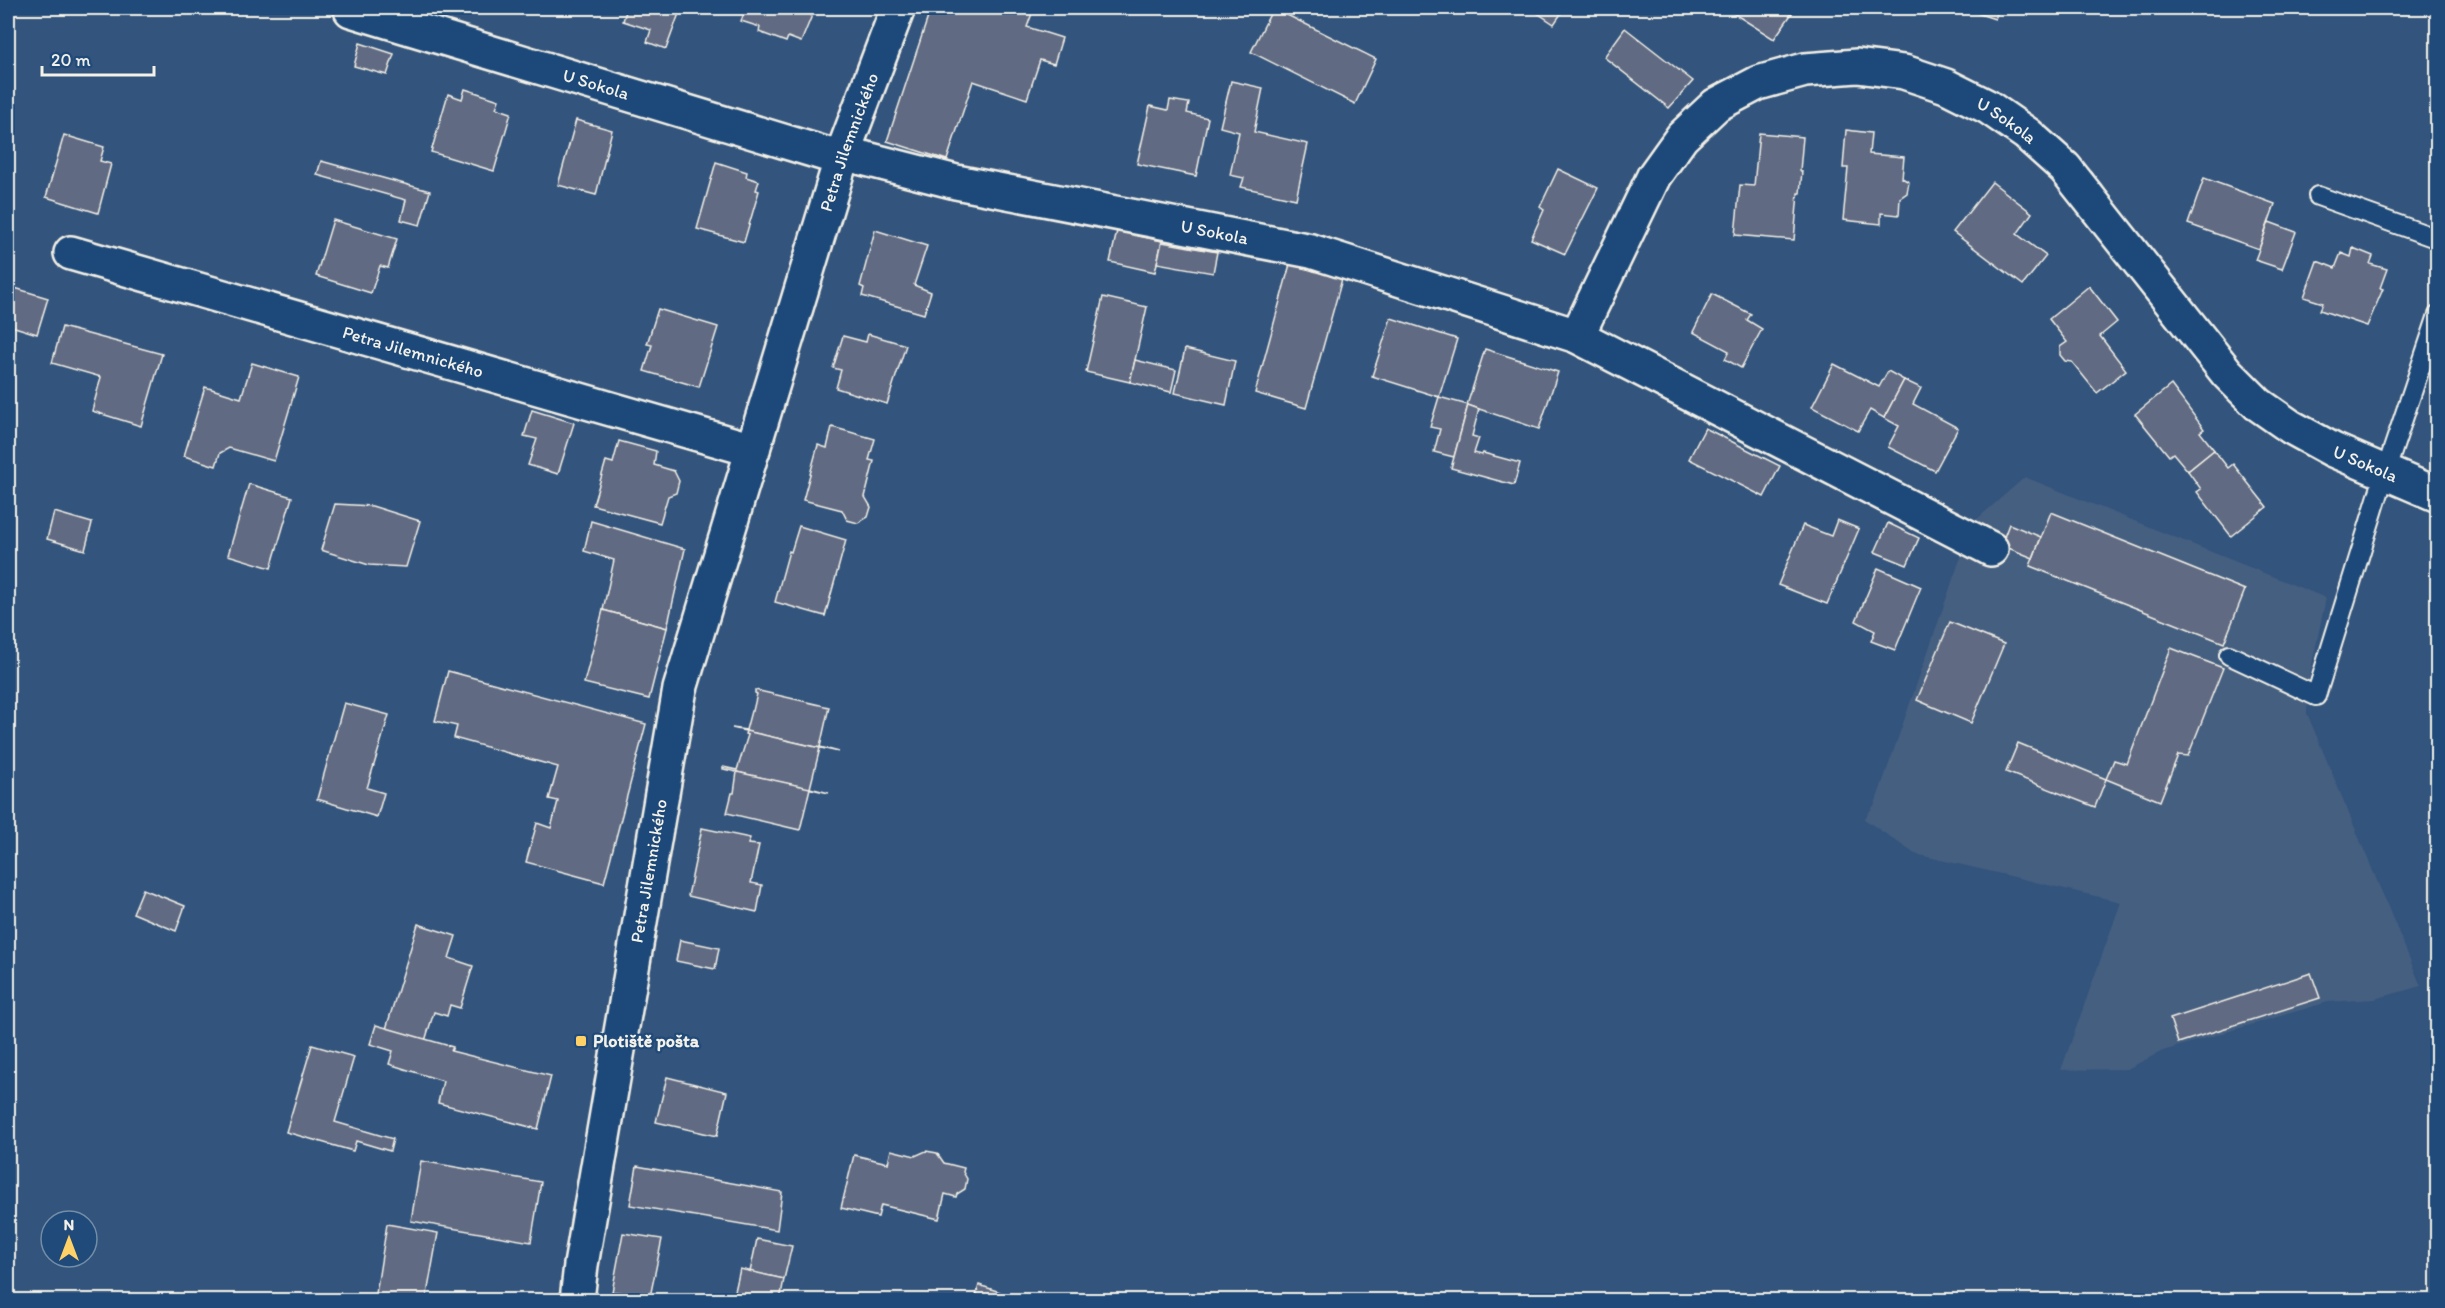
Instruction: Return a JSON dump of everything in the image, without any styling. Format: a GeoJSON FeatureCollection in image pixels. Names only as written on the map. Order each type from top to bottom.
{"type":"FeatureCollection","features":[{"type":"Feature","properties":{"kind":"street","name":"Petra Jilemnického"},"geometry":{"type":"LineString","coordinates":[[578,1300],[580,1265],[680,689],[843,156],[898,8]]}},
{"type":"Feature","properties":{"kind":"street","name":"U Sokola"},"geometry":{"type":"LineString","coordinates":[[351,10],[843,156],[956,182],[1311,251],[1577,336],[1991,549]]}},
{"type":"Feature","properties":{"kind":"street","name":"U Sokola"},"geometry":{"type":"LineString","coordinates":[[1577,336],[1654,176],[1682,137],[1716,105],[1758,83],[1805,70],[1857,66],[1905,72],[1946,86],[1977,102],[2027,134],[2065,168],[2227,373],[2258,404],[2291,428],[2333,450],[2438,495]]}},
{"type":"Feature","properties":{"kind":"street","name":"Petra Jilemnického"},"geometry":{"type":"LineString","coordinates":[[71,253],[753,450]]}},
{"type":"Feature","properties":{"kind":"lane"},"geometry":{"type":"LineString","coordinates":[[2318,196],[2438,239]]}},
{"type":"Feature","properties":{"kind":"lane"},"geometry":{"type":"LineString","coordinates":[[2229,655],[2316,696],[2385,473],[2438,315]]}},
{"type":"Feature","properties":{"kind":"shaded area"},"geometry":{"type":"Polygon","coordinates":[[[2025,477],[2326,598],[2310,674],[2307,713],[2421,986],[2375,999],[2328,1002],[2163,1051],[2127,1069],[2061,1070],[2121,902],[1915,854],[1864,819],[1875,804],[1959,562],[1977,519],[2025,477]]]}},
{"type":"Feature","properties":{"kind":"building"},"geometry":{"type":"Polygon","coordinates":[[[627,8],[681,8],[666,49],[647,42],[651,30],[623,21],[627,8]]]}},
{"type":"Feature","properties":{"kind":"building"},"geometry":{"type":"Polygon","coordinates":[[[746,8],[815,8],[801,42],[788,37],[786,42],[759,32],[760,27],[741,21],[746,8]]]}},
{"type":"Feature","properties":{"kind":"building"},"geometry":{"type":"Polygon","coordinates":[[[931,8],[1034,8],[1027,27],[1062,38],[1054,64],[1040,60],[1027,99],[973,81],[947,160],[887,141],[931,8]]]}},
{"type":"Feature","properties":{"kind":"building"},"geometry":{"type":"Polygon","coordinates":[[[1273,8],[1376,59],[1355,104],[1251,52],[1273,8]]]}},
{"type":"Feature","properties":{"kind":"building"},"geometry":{"type":"Polygon","coordinates":[[[1530,8],[1565,8],[1554,24],[1530,8]]]}},
{"type":"Feature","properties":{"kind":"building"},"geometry":{"type":"Polygon","coordinates":[[[1725,8],[1793,8],[1795,9],[1774,39],[1725,8]]]}},
{"type":"Feature","properties":{"kind":"building"},"geometry":{"type":"Polygon","coordinates":[[[1961,8],[1999,8],[1995,19],[1961,8]]]}},
{"type":"Feature","properties":{"kind":"building"},"geometry":{"type":"Polygon","coordinates":[[[1625,28],[1693,81],[1669,108],[1604,57],[1625,28]]]}},
{"type":"Feature","properties":{"kind":"building"},"geometry":{"type":"Polygon","coordinates":[[[360,43],[394,54],[387,75],[354,66],[360,43]]]}},
{"type":"Feature","properties":{"kind":"building"},"geometry":{"type":"Polygon","coordinates":[[[1231,81],[1263,88],[1254,132],[1308,144],[1296,199],[1241,187],[1244,178],[1230,175],[1239,132],[1220,127],[1231,81]]]}},
{"type":"Feature","properties":{"kind":"building"},"geometry":{"type":"Polygon","coordinates":[[[465,89],[499,100],[496,108],[511,113],[494,171],[431,152],[448,94],[462,99],[465,89]]]}},
{"type":"Feature","properties":{"kind":"building"},"geometry":{"type":"Polygon","coordinates":[[[1170,100],[1189,103],[1187,113],[1208,118],[1196,176],[1137,164],[1150,106],[1168,110],[1170,100]]]}},
{"type":"Feature","properties":{"kind":"building"},"geometry":{"type":"Polygon","coordinates":[[[576,120],[612,130],[596,195],[558,185],[576,120]]]}},
{"type":"Feature","properties":{"kind":"building"},"geometry":{"type":"Polygon","coordinates":[[[1846,130],[1871,133],[1869,154],[1904,157],[1902,178],[1909,182],[1907,193],[1900,198],[1899,215],[1881,213],[1881,224],[1843,220],[1848,168],[1843,168],[1846,130]]]}},
{"type":"Feature","properties":{"kind":"building"},"geometry":{"type":"Polygon","coordinates":[[[1759,133],[1803,137],[1800,171],[1802,171],[1794,240],[1735,235],[1740,185],[1754,186],[1759,133]]]}},
{"type":"Feature","properties":{"kind":"building"},"geometry":{"type":"Polygon","coordinates":[[[64,135],[104,147],[100,161],[111,164],[98,213],[46,197],[64,135]]]}},
{"type":"Feature","properties":{"kind":"building"},"geometry":{"type":"Polygon","coordinates":[[[321,161],[430,191],[420,225],[401,220],[406,200],[317,175],[321,161]]]}},
{"type":"Feature","properties":{"kind":"building"},"geometry":{"type":"Polygon","coordinates":[[[716,162],[747,172],[746,177],[759,181],[756,190],[759,191],[744,242],[697,229],[716,162]]]}},
{"type":"Feature","properties":{"kind":"building"},"geometry":{"type":"Polygon","coordinates":[[[1558,169],[1598,188],[1565,254],[1531,239],[1544,210],[1540,207],[1558,169]]]}},
{"type":"Feature","properties":{"kind":"building"},"geometry":{"type":"Polygon","coordinates":[[[2204,178],[2275,204],[2259,249],[2188,224],[2204,178]]]}},
{"type":"Feature","properties":{"kind":"building"},"geometry":{"type":"Polygon","coordinates":[[[1992,182],[2032,213],[2017,234],[2046,256],[2023,285],[1953,232],[1992,182]]]}},
{"type":"Feature","properties":{"kind":"building"},"geometry":{"type":"Polygon","coordinates":[[[333,220],[397,239],[388,268],[380,266],[371,293],[316,276],[333,220]]]}},
{"type":"Feature","properties":{"kind":"building"},"geometry":{"type":"Polygon","coordinates":[[[2269,222],[2296,232],[2282,269],[2255,260],[2269,222]]]}},
{"type":"Feature","properties":{"kind":"building"},"geometry":{"type":"Polygon","coordinates":[[[875,230],[927,246],[914,285],[931,292],[924,314],[862,296],[864,288],[860,286],[875,230]]]}},
{"type":"Feature","properties":{"kind":"building"},"geometry":{"type":"Polygon","coordinates":[[[1117,231],[1162,241],[1155,272],[1110,262],[1117,231]]]}},
{"type":"Feature","properties":{"kind":"building"},"geometry":{"type":"Polygon","coordinates":[[[1162,242],[1217,252],[1213,273],[1157,263],[1162,242]]]}},
{"type":"Feature","properties":{"kind":"building"},"geometry":{"type":"Polygon","coordinates":[[[2353,248],[2373,256],[2370,264],[2387,269],[2380,288],[2383,289],[2367,326],[2320,310],[2323,303],[2304,297],[2317,261],[2335,268],[2341,253],[2351,257],[2353,248]]]}},
{"type":"Feature","properties":{"kind":"building"},"geometry":{"type":"Polygon","coordinates":[[[1290,264],[1342,279],[1306,408],[1255,393],[1290,264]]]}},
{"type":"Feature","properties":{"kind":"building"},"geometry":{"type":"Polygon","coordinates":[[[8,286],[48,298],[37,334],[8,325],[8,286]]]}},
{"type":"Feature","properties":{"kind":"building"},"geometry":{"type":"Polygon","coordinates":[[[2089,286],[2117,322],[2100,336],[2126,370],[2097,393],[2072,362],[2065,361],[2060,355],[2060,347],[2067,342],[2049,319],[2089,286]]]}},
{"type":"Feature","properties":{"kind":"building"},"geometry":{"type":"Polygon","coordinates":[[[1712,294],[1751,314],[1747,320],[1762,329],[1741,368],[1725,359],[1729,351],[1693,332],[1712,294]]]}},
{"type":"Feature","properties":{"kind":"building"},"geometry":{"type":"Polygon","coordinates":[[[1103,297],[1147,307],[1130,382],[1086,372],[1103,297]]]}},
{"type":"Feature","properties":{"kind":"building"},"geometry":{"type":"Polygon","coordinates":[[[658,309],[718,327],[699,387],[644,371],[652,345],[647,344],[658,309]]]}},
{"type":"Feature","properties":{"kind":"building"},"geometry":{"type":"Polygon","coordinates":[[[1391,318],[1457,339],[1439,397],[1372,376],[1391,318]]]}},
{"type":"Feature","properties":{"kind":"building"},"geometry":{"type":"Polygon","coordinates":[[[62,327],[162,354],[141,426],[92,411],[101,377],[52,363],[62,327]]]}},
{"type":"Feature","properties":{"kind":"building"},"geometry":{"type":"Polygon","coordinates":[[[868,334],[906,345],[887,404],[836,388],[841,370],[833,368],[843,336],[866,342],[868,334]]]}},
{"type":"Feature","properties":{"kind":"building"},"geometry":{"type":"Polygon","coordinates":[[[1185,349],[1235,361],[1226,405],[1175,393],[1185,349]]]}},
{"type":"Feature","properties":{"kind":"building"},"geometry":{"type":"Polygon","coordinates":[[[1485,349],[1558,372],[1539,429],[1467,405],[1485,349]]]}},
{"type":"Feature","properties":{"kind":"building"},"geometry":{"type":"Polygon","coordinates":[[[1135,360],[1176,370],[1171,392],[1130,382],[1135,360]]]}},
{"type":"Feature","properties":{"kind":"building"},"geometry":{"type":"Polygon","coordinates":[[[252,363],[299,377],[274,461],[229,448],[220,453],[216,466],[184,456],[205,387],[241,398],[252,363]]]}},
{"type":"Feature","properties":{"kind":"building"},"geometry":{"type":"Polygon","coordinates":[[[1834,364],[1879,387],[1888,371],[1904,380],[1884,418],[1870,410],[1858,431],[1812,407],[1834,364]]]}},
{"type":"Feature","properties":{"kind":"building"},"geometry":{"type":"Polygon","coordinates":[[[1904,380],[1921,388],[1913,404],[1958,428],[1935,471],[1888,447],[1899,426],[1884,418],[1904,380]]]}},
{"type":"Feature","properties":{"kind":"building"},"geometry":{"type":"Polygon","coordinates":[[[2171,385],[2204,429],[2200,432],[2214,450],[2188,471],[2173,453],[2169,456],[2135,414],[2171,385]]]}},
{"type":"Feature","properties":{"kind":"building"},"geometry":{"type":"Polygon","coordinates":[[[1439,397],[1468,405],[1454,457],[1434,452],[1440,429],[1430,427],[1439,397]]]}},
{"type":"Feature","properties":{"kind":"building"},"geometry":{"type":"Polygon","coordinates":[[[1468,405],[1479,409],[1472,436],[1479,438],[1474,453],[1482,455],[1483,453],[1520,463],[1514,485],[1451,468],[1468,405]]]}},
{"type":"Feature","properties":{"kind":"building"},"geometry":{"type":"Polygon","coordinates":[[[532,410],[574,423],[558,474],[528,465],[537,439],[524,436],[532,410]]]}},
{"type":"Feature","properties":{"kind":"building"},"geometry":{"type":"Polygon","coordinates":[[[832,427],[875,439],[869,460],[874,461],[865,497],[871,507],[868,517],[858,523],[847,520],[842,510],[803,500],[818,445],[827,448],[832,427]]]}},
{"type":"Feature","properties":{"kind":"building"},"geometry":{"type":"Polygon","coordinates":[[[1705,428],[1780,466],[1764,497],[1689,459],[1705,428]]]}},
{"type":"Feature","properties":{"kind":"building"},"geometry":{"type":"Polygon","coordinates":[[[619,441],[656,451],[654,465],[674,471],[679,481],[676,493],[668,496],[660,523],[593,505],[606,461],[613,463],[619,441]]]}},
{"type":"Feature","properties":{"kind":"building"},"geometry":{"type":"Polygon","coordinates":[[[2214,450],[2228,468],[2233,464],[2267,507],[2231,536],[2197,492],[2201,489],[2188,471],[2214,450]]]}},
{"type":"Feature","properties":{"kind":"building"},"geometry":{"type":"Polygon","coordinates":[[[249,484],[292,497],[271,568],[228,555],[249,484]]]}},
{"type":"Feature","properties":{"kind":"building"},"geometry":{"type":"Polygon","coordinates":[[[335,504],[372,506],[420,521],[406,567],[369,565],[321,550],[335,504]]]}},
{"type":"Feature","properties":{"kind":"building"},"geometry":{"type":"Polygon","coordinates":[[[54,512],[92,523],[85,550],[47,539],[54,512]]]}},
{"type":"Feature","properties":{"kind":"building"},"geometry":{"type":"Polygon","coordinates":[[[2051,512],[2245,590],[2224,643],[2030,566],[2051,512]]]}},
{"type":"Feature","properties":{"kind":"building"},"geometry":{"type":"Polygon","coordinates":[[[1837,520],[1859,529],[1827,604],[1778,585],[1803,525],[1831,536],[1837,520]]]}},
{"type":"Feature","properties":{"kind":"building"},"geometry":{"type":"Polygon","coordinates":[[[591,521],[685,549],[667,628],[603,610],[614,560],[584,551],[591,521]]]}},
{"type":"Feature","properties":{"kind":"building"},"geometry":{"type":"Polygon","coordinates":[[[1888,523],[1919,538],[1907,565],[1875,552],[1888,523]]]}},
{"type":"Feature","properties":{"kind":"building"},"geometry":{"type":"Polygon","coordinates":[[[2009,524],[2041,537],[2033,558],[2001,545],[2009,524]]]}},
{"type":"Feature","properties":{"kind":"building"},"geometry":{"type":"Polygon","coordinates":[[[799,526],[846,540],[825,616],[775,602],[789,551],[791,552],[799,526]]]}},
{"type":"Feature","properties":{"kind":"building"},"geometry":{"type":"Polygon","coordinates":[[[1878,568],[1921,587],[1895,650],[1871,641],[1875,631],[1856,621],[1878,568]]]}},
{"type":"Feature","properties":{"kind":"building"},"geometry":{"type":"Polygon","coordinates":[[[603,610],[667,628],[649,699],[584,683],[603,610]]]}},
{"type":"Feature","properties":{"kind":"building"},"geometry":{"type":"Polygon","coordinates":[[[1950,622],[2004,644],[1971,723],[1917,700],[1950,622]]]}},
{"type":"Feature","properties":{"kind":"building"},"geometry":{"type":"Polygon","coordinates":[[[2171,648],[2223,668],[2188,756],[2178,755],[2160,801],[2106,779],[2114,760],[2127,764],[2171,648]]]}},
{"type":"Feature","properties":{"kind":"building"},"geometry":{"type":"Polygon","coordinates":[[[448,671],[646,724],[604,883],[526,862],[537,823],[551,828],[558,801],[549,799],[558,767],[454,738],[457,726],[435,721],[448,671]]]}},
{"type":"Feature","properties":{"kind":"building"},"geometry":{"type":"Polygon","coordinates":[[[755,690],[829,707],[820,747],[839,752],[732,728],[746,730],[757,694],[755,690]]]}},
{"type":"Feature","properties":{"kind":"building"},"geometry":{"type":"Polygon","coordinates":[[[344,703],[389,715],[367,788],[384,793],[377,817],[317,799],[344,703]]]}},
{"type":"Feature","properties":{"kind":"building"},"geometry":{"type":"Polygon","coordinates":[[[746,731],[820,748],[810,788],[829,793],[723,769],[723,767],[737,770],[748,735],[745,734],[746,731]]]}},
{"type":"Feature","properties":{"kind":"building"},"geometry":{"type":"Polygon","coordinates":[[[2018,743],[2106,779],[2095,807],[2006,772],[2018,743]]]}},
{"type":"Feature","properties":{"kind":"building"},"geometry":{"type":"Polygon","coordinates":[[[737,772],[810,788],[800,830],[727,813],[732,793],[734,793],[737,772]]]}},
{"type":"Feature","properties":{"kind":"building"},"geometry":{"type":"Polygon","coordinates":[[[702,828],[750,838],[748,844],[759,845],[751,883],[762,885],[757,912],[688,896],[702,828]]]}},
{"type":"Feature","properties":{"kind":"building"},"geometry":{"type":"Polygon","coordinates":[[[143,889],[185,906],[176,931],[133,913],[143,889]]]}},
{"type":"Feature","properties":{"kind":"building"},"geometry":{"type":"Polygon","coordinates":[[[418,924],[456,936],[449,958],[473,966],[460,1008],[450,1005],[447,1016],[434,1012],[425,1041],[386,1029],[418,924]]]}},
{"type":"Feature","properties":{"kind":"building"},"geometry":{"type":"Polygon","coordinates":[[[680,940],[719,948],[715,969],[676,961],[680,940]]]}},
{"type":"Feature","properties":{"kind":"building"},"geometry":{"type":"Polygon","coordinates":[[[2311,973],[2320,998],[2178,1043],[2170,1019],[2311,973]]]}},
{"type":"Feature","properties":{"kind":"building"},"geometry":{"type":"Polygon","coordinates":[[[376,1025],[453,1047],[451,1051],[551,1076],[538,1129],[438,1103],[443,1081],[389,1064],[393,1051],[370,1044],[376,1025]]]}},
{"type":"Feature","properties":{"kind":"building"},"geometry":{"type":"Polygon","coordinates":[[[312,1045],[354,1057],[335,1122],[393,1139],[390,1151],[356,1141],[353,1151],[286,1132],[312,1045]]]}},
{"type":"Feature","properties":{"kind":"building"},"geometry":{"type":"Polygon","coordinates":[[[667,1077],[727,1092],[717,1136],[656,1122],[667,1077]]]}},
{"type":"Feature","properties":{"kind":"building"},"geometry":{"type":"Polygon","coordinates":[[[891,1150],[915,1156],[926,1151],[937,1153],[944,1163],[964,1168],[963,1172],[967,1179],[965,1189],[956,1197],[945,1194],[939,1219],[881,1205],[878,1217],[841,1208],[854,1155],[888,1163],[891,1150]]]}},
{"type":"Feature","properties":{"kind":"building"},"geometry":{"type":"Polygon","coordinates":[[[421,1161],[541,1182],[531,1242],[411,1221],[421,1161]]]}},
{"type":"Feature","properties":{"kind":"building"},"geometry":{"type":"Polygon","coordinates":[[[637,1166],[782,1192],[777,1230],[630,1205],[637,1166]]]}},
{"type":"Feature","properties":{"kind":"building"},"geometry":{"type":"Polygon","coordinates":[[[387,1224],[438,1233],[426,1300],[375,1300],[387,1224]]]}},
{"type":"Feature","properties":{"kind":"building"},"geometry":{"type":"Polygon","coordinates":[[[623,1233],[662,1239],[650,1297],[612,1292],[623,1233]]]}},
{"type":"Feature","properties":{"kind":"building"},"geometry":{"type":"Polygon","coordinates":[[[757,1239],[792,1246],[784,1279],[750,1272],[757,1239]]]}},
{"type":"Feature","properties":{"kind":"building"},"geometry":{"type":"Polygon","coordinates":[[[740,1269],[784,1279],[780,1300],[733,1300],[740,1269]]]}},
{"type":"Feature","properties":{"kind":"building"},"geometry":{"type":"Polygon","coordinates":[[[979,1285],[1000,1292],[998,1300],[975,1300],[979,1285]]]}},
{"type":"Feature","properties":{"kind":"building"},"geometry":{"type":"Polygon","coordinates":[[[615,1292],[665,1297],[664,1300],[615,1300],[615,1292]]]}},
{"type":"Feature","properties":{"kind":"place","name":"Plotiště pošta"},"geometry":{"type":"Point","coordinates":[581,1041]}}]}
